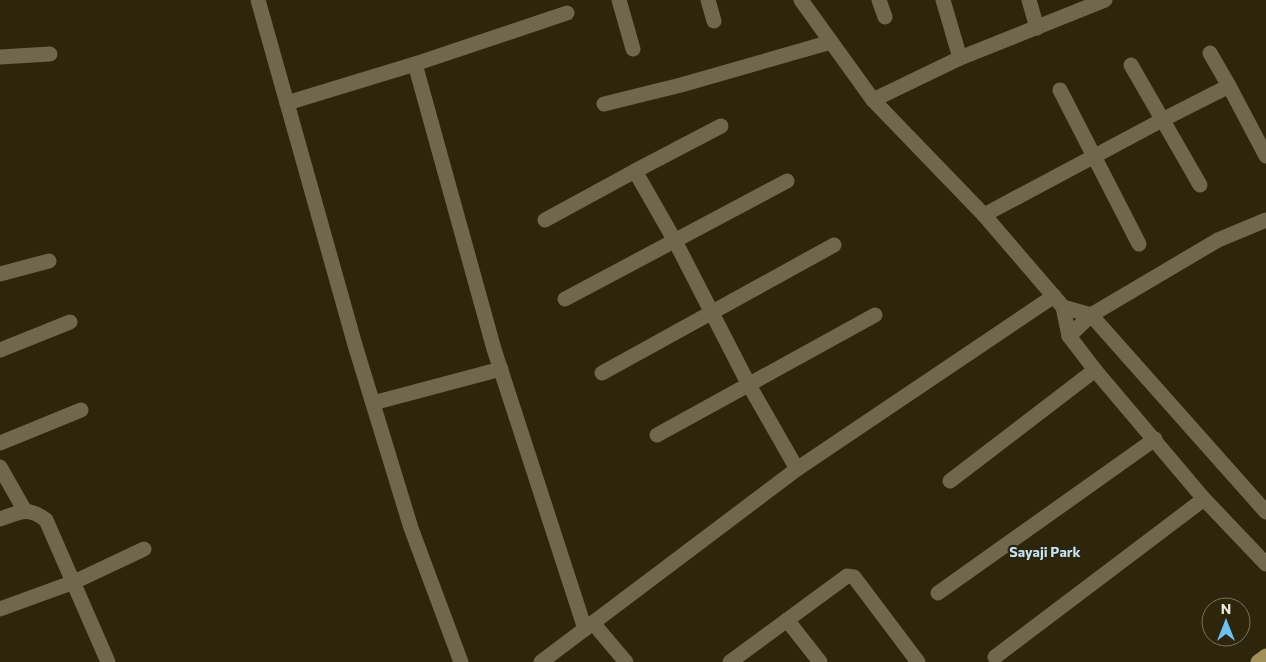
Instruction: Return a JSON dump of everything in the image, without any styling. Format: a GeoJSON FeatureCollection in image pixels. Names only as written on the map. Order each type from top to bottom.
{"type":"FeatureCollection","features":[{"type":"Feature","properties":{"kind":"main road"},"geometry":{"type":"LineString","coordinates":[[1258,662],[1266,656]]}},
{"type":"Feature","properties":{"kind":"street"},"geometry":{"type":"LineString","coordinates":[[258,0],[355,345],[411,528],[461,662]]}},
{"type":"Feature","properties":{"kind":"street"},"geometry":{"type":"LineString","coordinates":[[619,0],[633,49]]}},
{"type":"Feature","properties":{"kind":"street"},"geometry":{"type":"LineString","coordinates":[[708,0],[714,21]]}},
{"type":"Feature","properties":{"kind":"street"},"geometry":{"type":"LineString","coordinates":[[801,0],[873,100],[984,215],[1058,302],[1068,336],[1095,370],[1204,499],[1266,564]]}},
{"type":"Feature","properties":{"kind":"street"},"geometry":{"type":"LineString","coordinates":[[879,0],[885,17]]}},
{"type":"Feature","properties":{"kind":"street"},"geometry":{"type":"LineString","coordinates":[[943,0],[960,58]]}},
{"type":"Feature","properties":{"kind":"street"},"geometry":{"type":"LineString","coordinates":[[1029,0],[1037,28]]}},
{"type":"Feature","properties":{"kind":"street"},"geometry":{"type":"LineString","coordinates":[[873,100],[960,58],[1099,1]]}},
{"type":"Feature","properties":{"kind":"street"},"geometry":{"type":"LineString","coordinates":[[288,103],[415,64],[567,13]]}},
{"type":"Feature","properties":{"kind":"street"},"geometry":{"type":"LineString","coordinates":[[604,104],[681,85],[832,42]]}},
{"type":"Feature","properties":{"kind":"street"},"geometry":{"type":"LineString","coordinates":[[1210,53],[1229,86],[1260,130],[1266,156]]}},
{"type":"Feature","properties":{"kind":"street"},"geometry":{"type":"LineString","coordinates":[[0,57],[50,54]]}},
{"type":"Feature","properties":{"kind":"street"},"geometry":{"type":"LineString","coordinates":[[415,64],[501,369],[589,626],[626,662]]}},
{"type":"Feature","properties":{"kind":"street"},"geometry":{"type":"LineString","coordinates":[[1131,64],[1164,119],[1200,186]]}},
{"type":"Feature","properties":{"kind":"street"},"geometry":{"type":"LineString","coordinates":[[984,215],[1229,86]]}},
{"type":"Feature","properties":{"kind":"street"},"geometry":{"type":"LineString","coordinates":[[1060,90],[1139,244]]}},
{"type":"Feature","properties":{"kind":"street"},"geometry":{"type":"LineString","coordinates":[[545,220],[720,126]]}},
{"type":"Feature","properties":{"kind":"street"},"geometry":{"type":"LineString","coordinates":[[636,170],[675,242],[710,313],[797,469]]}},
{"type":"Feature","properties":{"kind":"street"},"geometry":{"type":"LineString","coordinates":[[565,299],[787,181]]}},
{"type":"Feature","properties":{"kind":"street"},"geometry":{"type":"LineString","coordinates":[[1068,336],[1091,315],[1218,240],[1266,220]]}},
{"type":"Feature","properties":{"kind":"street"},"geometry":{"type":"LineString","coordinates":[[602,372],[834,245]]}},
{"type":"Feature","properties":{"kind":"street"},"geometry":{"type":"LineString","coordinates":[[0,274],[49,261]]}},
{"type":"Feature","properties":{"kind":"street"},"geometry":{"type":"LineString","coordinates":[[1058,302],[1091,315],[1266,512]]}},
{"type":"Feature","properties":{"kind":"street"},"geometry":{"type":"LineString","coordinates":[[541,662],[797,469],[1058,302]]}},
{"type":"Feature","properties":{"kind":"street"},"geometry":{"type":"LineString","coordinates":[[658,435],[875,315]]}},
{"type":"Feature","properties":{"kind":"street"},"geometry":{"type":"LineString","coordinates":[[0,350],[70,322]]}},
{"type":"Feature","properties":{"kind":"street"},"geometry":{"type":"LineString","coordinates":[[373,403],[501,369]]}},
{"type":"Feature","properties":{"kind":"street"},"geometry":{"type":"LineString","coordinates":[[950,481],[1095,370]]}},
{"type":"Feature","properties":{"kind":"street"},"geometry":{"type":"LineString","coordinates":[[0,443],[81,410]]}},
{"type":"Feature","properties":{"kind":"street"},"geometry":{"type":"LineString","coordinates":[[938,593],[1154,438]]}},
{"type":"Feature","properties":{"kind":"street"},"geometry":{"type":"LineString","coordinates":[[0,467],[25,510]]}},
{"type":"Feature","properties":{"kind":"street"},"geometry":{"type":"LineString","coordinates":[[995,657],[1204,499]]}},
{"type":"Feature","properties":{"kind":"street"},"geometry":{"type":"LineString","coordinates":[[0,519],[25,510],[36,512],[46,520],[108,662]]}},
{"type":"Feature","properties":{"kind":"street"},"geometry":{"type":"LineString","coordinates":[[0,608],[74,582],[144,549]]}},
{"type":"Feature","properties":{"kind":"street"},"geometry":{"type":"LineString","coordinates":[[730,662],[847,576],[854,577],[918,662]]}},
{"type":"Feature","properties":{"kind":"street"},"geometry":{"type":"LineString","coordinates":[[787,620],[820,662]]}},
{"type":"Feature","properties":{"kind":"district","name":"Sayaji Park"},"geometry":{"type":"Point","coordinates":[1045,552]}}]}
